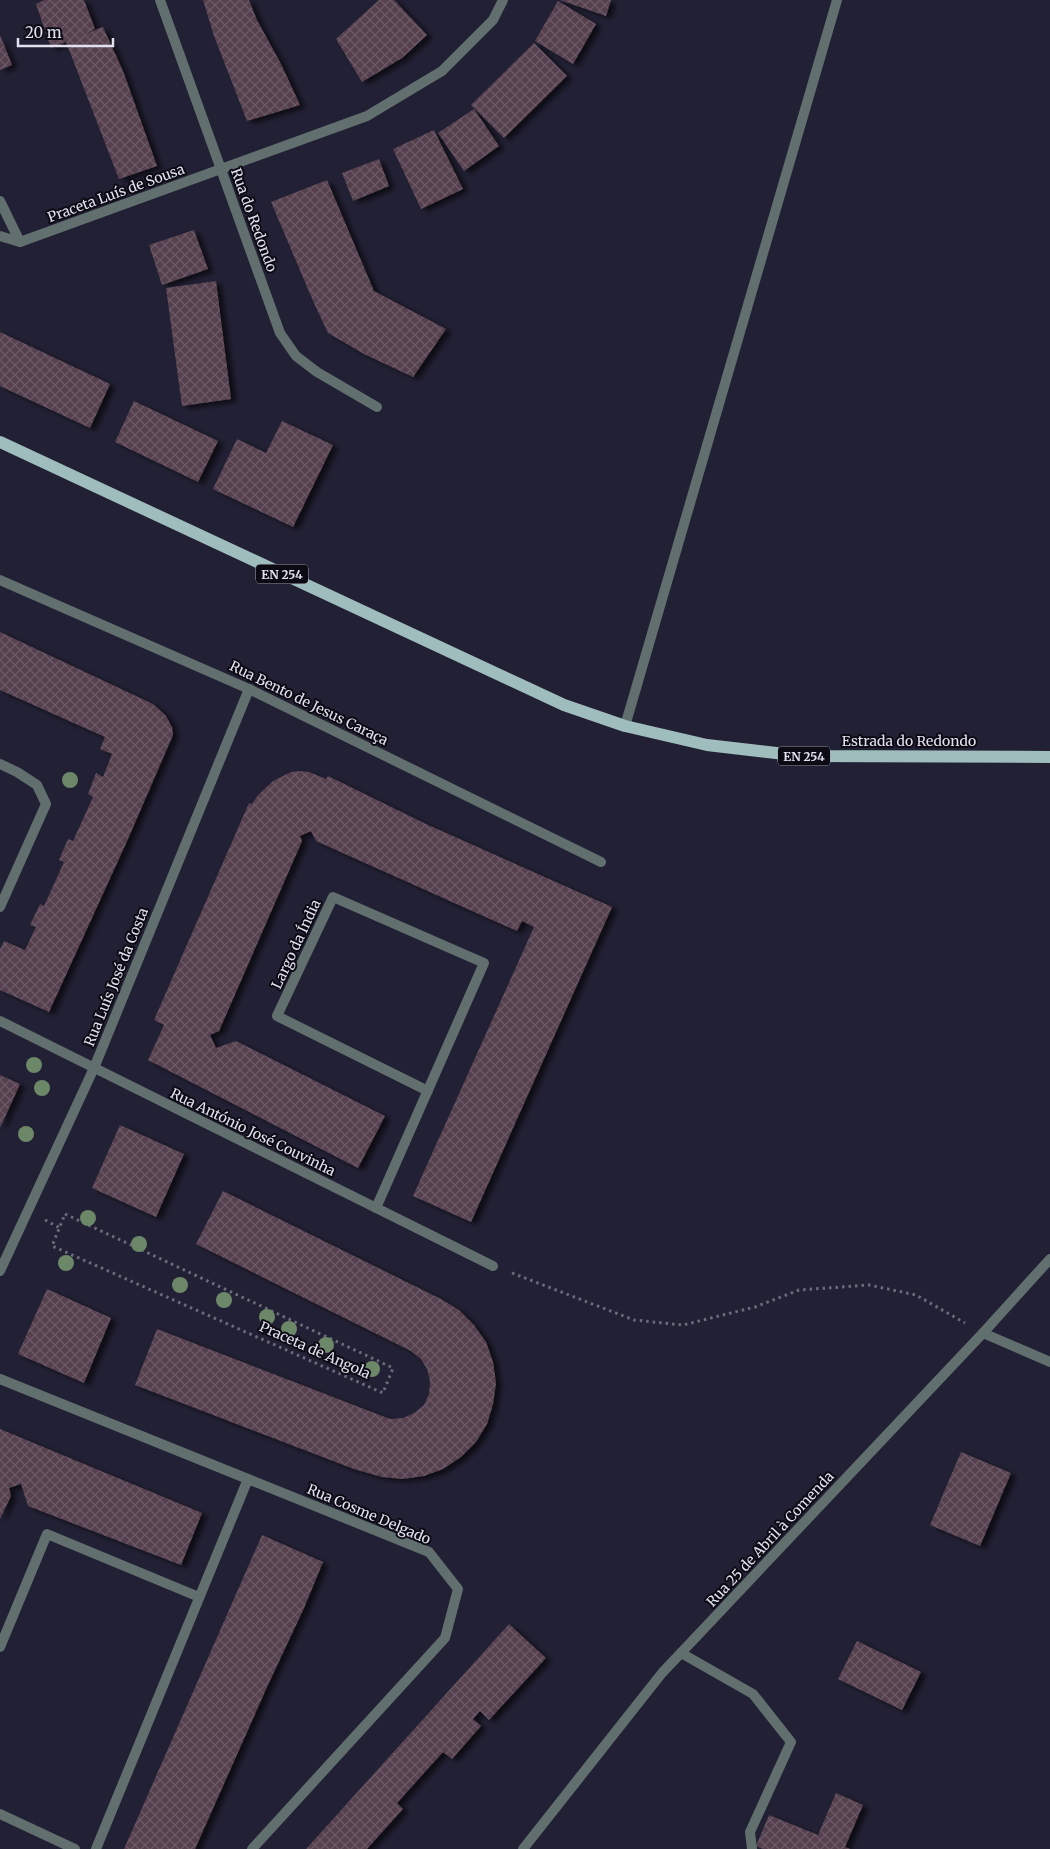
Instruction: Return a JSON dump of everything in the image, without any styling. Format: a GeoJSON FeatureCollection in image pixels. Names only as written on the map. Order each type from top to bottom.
{"type":"FeatureCollection","features":[{"type":"Feature","properties":{"kind":"main road","name":"Estrada do Redondo"},"geometry":{"type":"LineString","coordinates":[[0,442],[564,705],[624,726],[706,745],[802,756],[1050,757]]}},
{"type":"Feature","properties":{"kind":"street","name":"Rua do Redondo"},"geometry":{"type":"LineString","coordinates":[[160,0],[280,333],[296,356],[317,372],[377,407]]}},
{"type":"Feature","properties":{"kind":"street","name":"Praceta Luís de Sousa"},"geometry":{"type":"LineString","coordinates":[[20,242],[367,116],[442,71],[493,20],[503,0]]}},
{"type":"Feature","properties":{"kind":"street"},"geometry":{"type":"LineString","coordinates":[[624,726],[836,0]]}},
{"type":"Feature","properties":{"kind":"street"},"geometry":{"type":"LineString","coordinates":[[0,201],[20,242]]}},
{"type":"Feature","properties":{"kind":"street"},"geometry":{"type":"LineString","coordinates":[[0,236],[20,242]]}},
{"type":"Feature","properties":{"kind":"street","name":"Rua Bento de Jesus Caraça"},"geometry":{"type":"LineString","coordinates":[[0,580],[249,689],[601,862]]}},
{"type":"Feature","properties":{"kind":"street","name":"Rua Luís José da Costa"},"geometry":{"type":"LineString","coordinates":[[0,1271],[94,1068],[249,689]]}},
{"type":"Feature","properties":{"kind":"street"},"geometry":{"type":"LineString","coordinates":[[0,764],[37,785],[46,804],[0,906]]}},
{"type":"Feature","properties":{"kind":"street","name":"Largo da Índia"},"geometry":{"type":"LineString","coordinates":[[376,1208],[428,1091],[484,963],[333,897],[276,1016],[428,1091]]}},
{"type":"Feature","properties":{"kind":"street","name":"Rua António José Couvinha"},"geometry":{"type":"LineString","coordinates":[[0,1021],[493,1266]]}},
{"type":"Feature","properties":{"kind":"street","name":"Rua 25 de Abril à Comenda"},"geometry":{"type":"LineString","coordinates":[[522,1849],[662,1673],[983,1333],[1050,1259]]}},
{"type":"Feature","properties":{"kind":"street"},"geometry":{"type":"LineString","coordinates":[[983,1333],[1050,1362]]}},
{"type":"Feature","properties":{"kind":"street","name":"Rua Cosme Delgado"},"geometry":{"type":"LineString","coordinates":[[0,1379],[429,1552],[458,1589],[445,1638],[252,1849]]}},
{"type":"Feature","properties":{"kind":"street"},"geometry":{"type":"LineString","coordinates":[[96,1849],[248,1479]]}},
{"type":"Feature","properties":{"kind":"street"},"geometry":{"type":"LineString","coordinates":[[0,1647],[47,1534],[198,1597]]}},
{"type":"Feature","properties":{"kind":"street"},"geometry":{"type":"LineString","coordinates":[[681,1653],[754,1694],[792,1742],[750,1832],[752,1849]]}},
{"type":"Feature","properties":{"kind":"street"},"geometry":{"type":"LineString","coordinates":[[0,1814],[75,1849]]}},
{"type":"Feature","properties":{"kind":"path","name":"Praceta de Angola"},"geometry":{"type":"LineString","coordinates":[[65,1214],[392,1368],[383,1393],[52,1246],[65,1214]]}},
{"type":"Feature","properties":{"kind":"path"},"geometry":{"type":"LineString","coordinates":[[493,1266],[634,1320],[683,1325],[754,1307],[799,1290],[869,1285],[916,1296],[983,1333]]}},
{"type":"Feature","properties":{"kind":"building"},"geometry":{"type":"Polygon","coordinates":[[[44,0],[84,0],[95,29],[82,35],[103,27],[123,71],[157,166],[119,179],[66,42],[51,48],[36,4],[44,0]]]}},
{"type":"Feature","properties":{"kind":"building"},"geometry":{"type":"Polygon","coordinates":[[[203,0],[249,0],[257,20],[281,64],[300,105],[247,121],[214,36],[203,0]]]}},
{"type":"Feature","properties":{"kind":"building"},"geometry":{"type":"Polygon","coordinates":[[[379,0],[394,0],[427,35],[402,58],[362,82],[336,39],[379,0]]]}},
{"type":"Feature","properties":{"kind":"building"},"geometry":{"type":"Polygon","coordinates":[[[560,0],[611,0],[606,16],[560,0]]]}},
{"type":"Feature","properties":{"kind":"building"},"geometry":{"type":"Polygon","coordinates":[[[558,1],[596,24],[573,64],[535,41],[558,1]]]}},
{"type":"Feature","properties":{"kind":"building"},"geometry":{"type":"Polygon","coordinates":[[[0,35],[12,65],[0,70],[0,35]]]}},
{"type":"Feature","properties":{"kind":"building"},"geometry":{"type":"Polygon","coordinates":[[[534,43],[567,76],[504,138],[471,105],[534,43]]]}},
{"type":"Feature","properties":{"kind":"building"},"geometry":{"type":"Polygon","coordinates":[[[474,109],[499,146],[464,171],[438,133],[474,109]]]}},
{"type":"Feature","properties":{"kind":"building"},"geometry":{"type":"Polygon","coordinates":[[[434,130],[463,189],[421,209],[393,149],[434,130]]]}},
{"type":"Feature","properties":{"kind":"building"},"geometry":{"type":"Polygon","coordinates":[[[379,159],[389,186],[353,201],[342,173],[379,159]]]}},
{"type":"Feature","properties":{"kind":"building"},"geometry":{"type":"Polygon","coordinates":[[[327,180],[374,291],[446,329],[413,377],[364,354],[328,333],[313,301],[271,202],[327,180]]]}},
{"type":"Feature","properties":{"kind":"building"},"geometry":{"type":"Polygon","coordinates":[[[194,230],[208,269],[162,285],[149,245],[194,230]]]}},
{"type":"Feature","properties":{"kind":"building"},"geometry":{"type":"Polygon","coordinates":[[[216,281],[231,399],[182,406],[166,288],[216,281]]]}},
{"type":"Feature","properties":{"kind":"building"},"geometry":{"type":"Polygon","coordinates":[[[0,332],[110,384],[90,428],[0,386],[0,332]]]}},
{"type":"Feature","properties":{"kind":"building"},"geometry":{"type":"Polygon","coordinates":[[[134,401],[218,441],[198,482],[115,442],[134,401]]]}},
{"type":"Feature","properties":{"kind":"building"},"geometry":{"type":"Polygon","coordinates":[[[282,421],[333,445],[293,527],[213,489],[237,439],[266,453],[282,421]]]}},
{"type":"Feature","properties":{"kind":"building"},"geometry":{"type":"Polygon","coordinates":[[[0,632],[153,704],[166,716],[172,727],[173,735],[49,1012],[0,990],[0,949],[4,941],[25,950],[36,927],[30,925],[40,904],[44,906],[64,862],[59,860],[68,839],[73,841],[93,797],[88,794],[96,773],[103,777],[112,754],[100,749],[105,737],[0,690],[0,632]]]}},
{"type":"Feature","properties":{"kind":"building"},"geometry":{"type":"Polygon","coordinates":[[[291,772],[309,772],[326,779],[328,776],[426,824],[612,907],[471,1222],[413,1196],[534,927],[522,921],[517,931],[316,841],[311,831],[300,836],[302,841],[219,1031],[210,1035],[216,1048],[236,1041],[385,1116],[358,1168],[148,1060],[164,1025],[154,1020],[249,803],[252,804],[258,795],[273,781],[291,772]]]}},
{"type":"Feature","properties":{"kind":"building"},"geometry":{"type":"Polygon","coordinates":[[[0,1075],[20,1084],[0,1128],[0,1075]]]}},
{"type":"Feature","properties":{"kind":"building"},"geometry":{"type":"Polygon","coordinates":[[[120,1125],[184,1154],[156,1217],[92,1188],[120,1125]]]}},
{"type":"Feature","properties":{"kind":"building"},"geometry":{"type":"Polygon","coordinates":[[[223,1191],[441,1299],[459,1310],[474,1325],[486,1342],[493,1362],[496,1383],[493,1404],[487,1424],[476,1442],[461,1457],[443,1469],[424,1476],[403,1479],[382,1477],[354,1469],[135,1385],[157,1329],[390,1419],[403,1418],[414,1413],[424,1405],[429,1394],[430,1381],[427,1369],[421,1359],[411,1351],[196,1244],[223,1191]]]}},
{"type":"Feature","properties":{"kind":"building"},"geometry":{"type":"Polygon","coordinates":[[[47,1289],[111,1318],[84,1383],[18,1354],[47,1289]]]}},
{"type":"Feature","properties":{"kind":"building"},"geometry":{"type":"Polygon","coordinates":[[[0,1429],[202,1513],[181,1565],[28,1506],[21,1484],[9,1488],[11,1496],[0,1519],[0,1429]]]}},
{"type":"Feature","properties":{"kind":"building"},"geometry":{"type":"Polygon","coordinates":[[[961,1452],[1011,1473],[980,1546],[930,1525],[961,1452]]]}},
{"type":"Feature","properties":{"kind":"building"},"geometry":{"type":"Polygon","coordinates":[[[262,1535],[323,1562],[304,1608],[195,1849],[124,1849],[262,1535]]]}},
{"type":"Feature","properties":{"kind":"building"},"geometry":{"type":"Polygon","coordinates":[[[509,1624],[546,1658],[489,1720],[480,1711],[473,1719],[481,1726],[452,1759],[443,1752],[397,1803],[403,1809],[367,1849],[306,1849],[509,1624]]]}},
{"type":"Feature","properties":{"kind":"building"},"geometry":{"type":"Polygon","coordinates":[[[857,1641],[921,1672],[902,1710],[838,1679],[857,1641]]]}},
{"type":"Feature","properties":{"kind":"building"},"geometry":{"type":"Polygon","coordinates":[[[836,1793],[863,1805],[845,1847],[850,1849],[763,1849],[756,1846],[769,1815],[818,1835],[836,1793]]]}}]}
